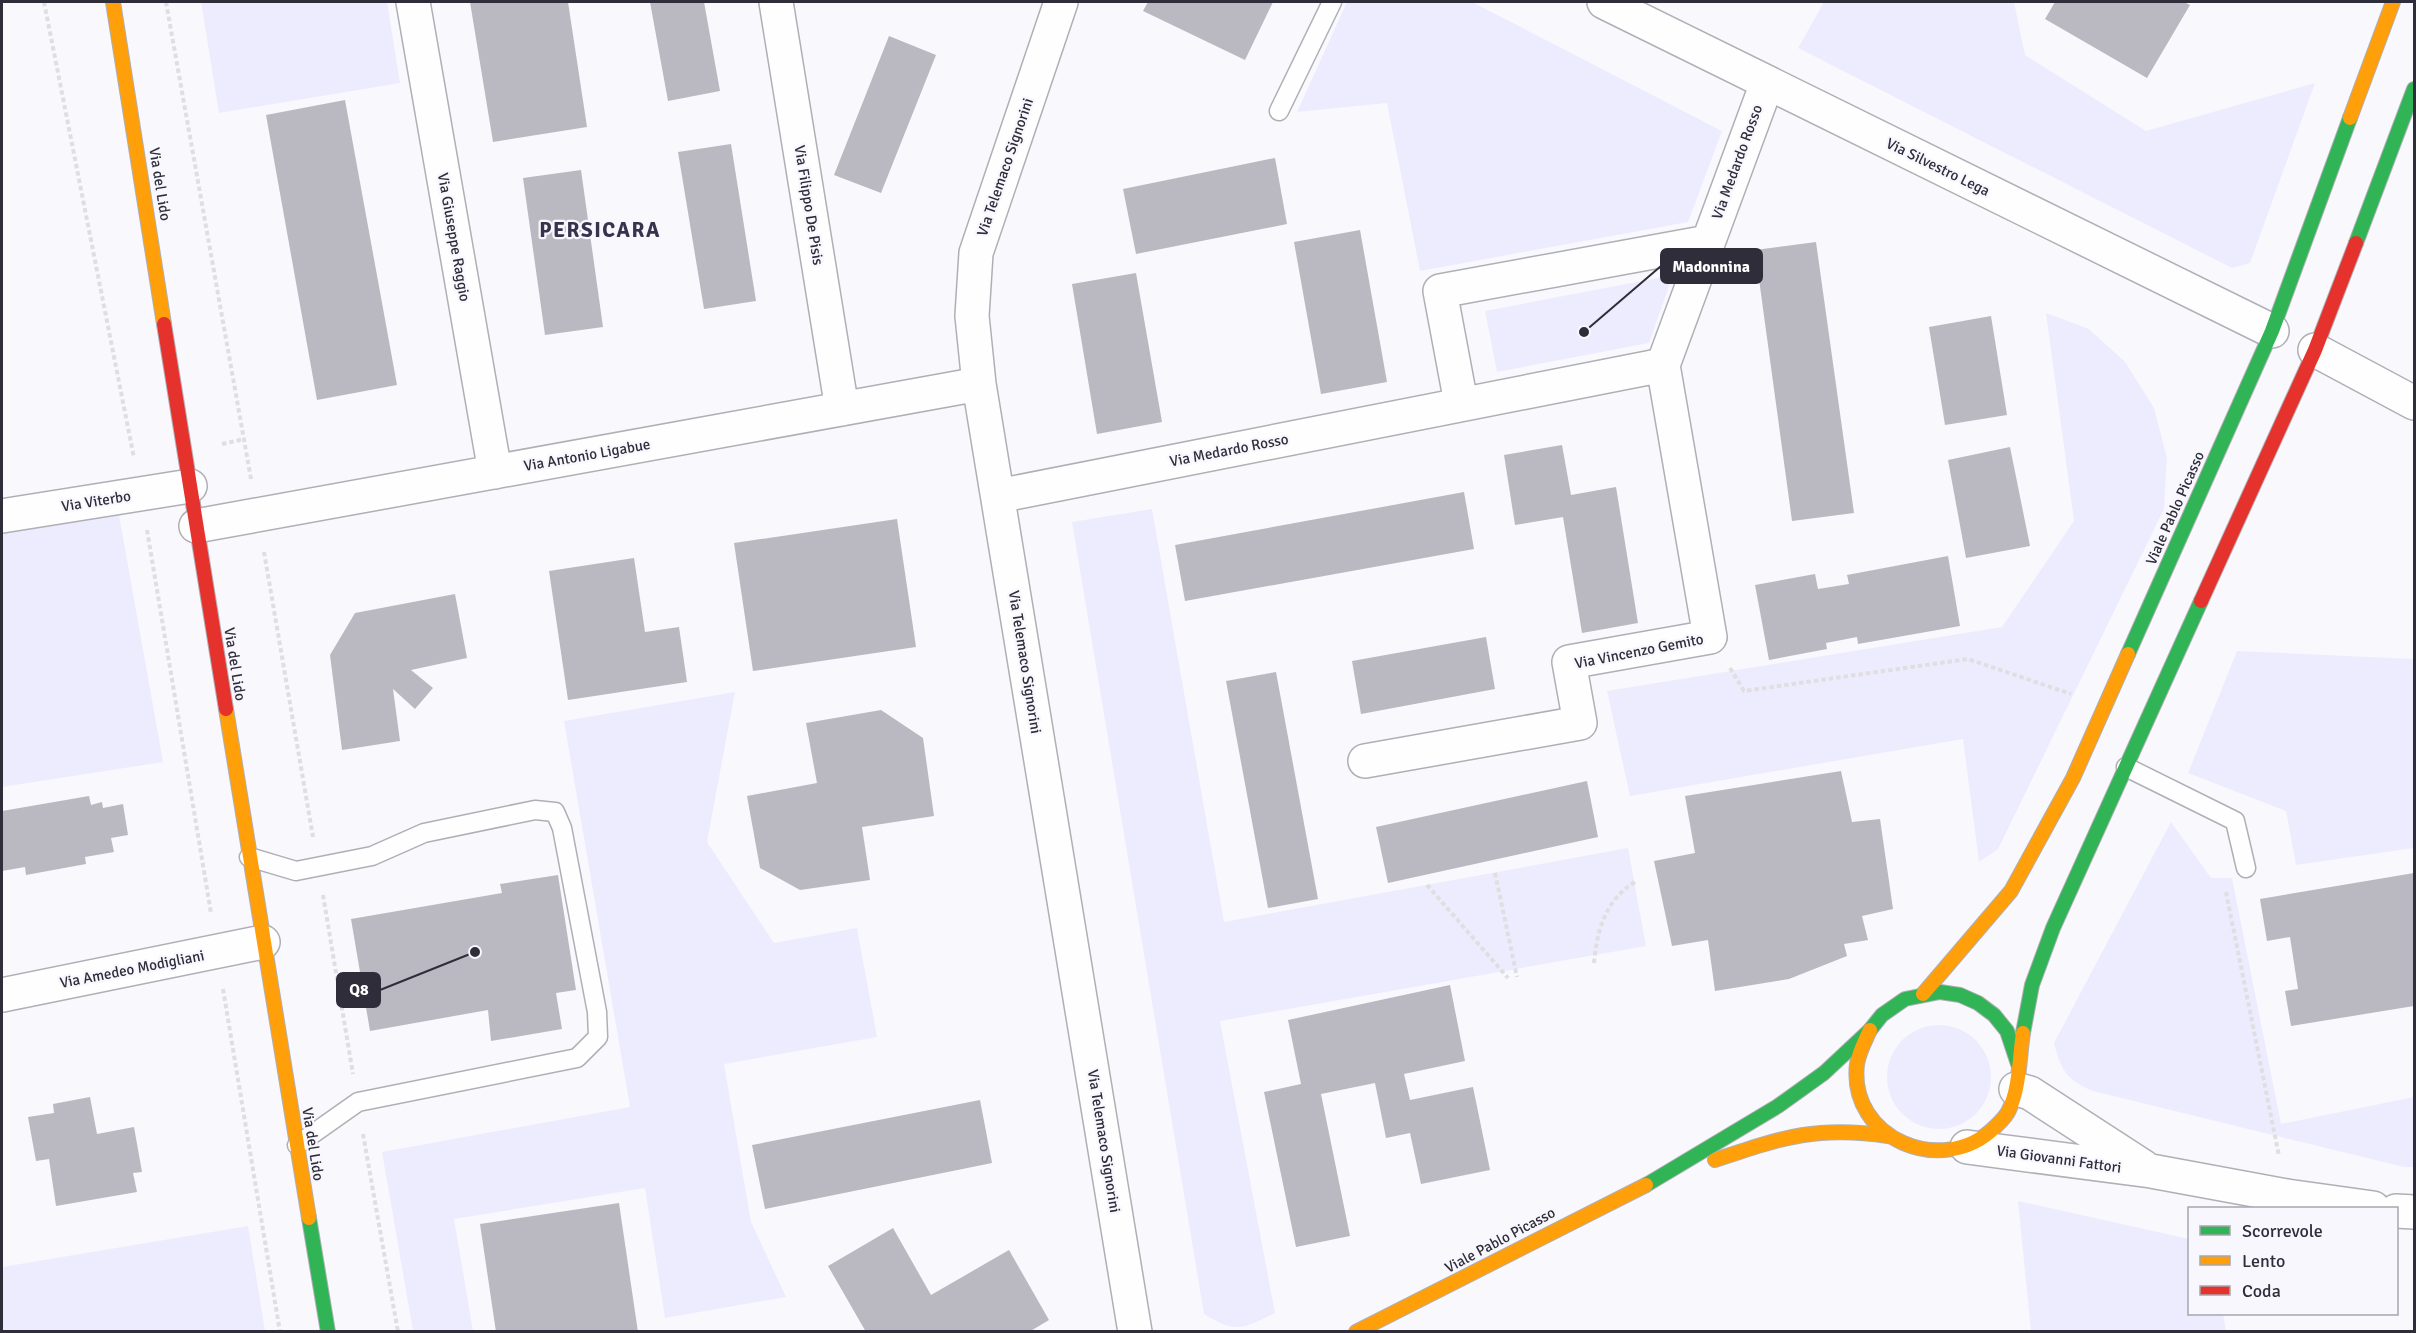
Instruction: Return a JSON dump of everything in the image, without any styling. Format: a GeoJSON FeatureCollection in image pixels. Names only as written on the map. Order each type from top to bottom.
{"type":"FeatureCollection","features":[{"type":"Feature","properties":{"kind":"street","name":"Via del Lido"},"geometry":{"type":"LineString","coordinates":[[113,2],[249,857],[328,1332]]}},
{"type":"Feature","properties":{"kind":"street","name":"Via Giuseppe Raggio"},"geometry":{"type":"LineString","coordinates":[[413,2],[495,472]]}},
{"type":"Feature","properties":{"kind":"street","name":"Via Filippo De Pisis"},"geometry":{"type":"LineString","coordinates":[[776,2],[842,409]]}},
{"type":"Feature","properties":{"kind":"street","name":"Via Telemaco Signorini"},"geometry":{"type":"LineString","coordinates":[[1061,2],[976,253],[972,316],[979,384],[1135,1332]]}},
{"type":"Feature","properties":{"kind":"street","name":"Via Silvestro Lega"},"geometry":{"type":"LineString","coordinates":[[1604,2],[2272,331]]}},
{"type":"Feature","properties":{"kind":"street","name":"Viale Pablo Picasso"},"geometry":{"type":"LineString","coordinates":[[1923,994],[2012,891],[2073,778],[2272,331],[2394,2]]}},
{"type":"Feature","properties":{"kind":"street","name":"Via Medardo Rosso"},"geometry":{"type":"LineString","coordinates":[[998,496],[1663,365],[1767,83]]}},
{"type":"Feature","properties":{"kind":"street","name":"Viale Pablo Picasso"},"geometry":{"type":"LineString","coordinates":[[1870,1030],[1857,1066],[1857,1080],[1865,1108],[1875,1124],[1888,1136],[1910,1148],[1931,1153],[1949,1152],[1967,1147],[1991,1133],[2006,1115],[2017,1077],[2030,991],[2045,949],[2314,350],[2415,89]]}},
{"type":"Feature","properties":{"kind":"street"},"geometry":{"type":"LineString","coordinates":[[1461,403],[1440,291],[1708,242]]}},
{"type":"Feature","properties":{"kind":"street"},"geometry":{"type":"LineString","coordinates":[[2314,350],[2415,403]]}},
{"type":"Feature","properties":{"kind":"street","name":"Via Vincenzo Gemito"},"geometry":{"type":"LineString","coordinates":[[1365,761],[1580,723],[1569,662],[1710,637],[1663,365]]}},
{"type":"Feature","properties":{"kind":"street","name":"Via Antonio Ligabue"},"geometry":{"type":"LineString","coordinates":[[196,526],[979,384]]}},
{"type":"Feature","properties":{"kind":"street","name":"Via Viterbo"},"geometry":{"type":"LineString","coordinates":[[2,516],[190,486]]}},
{"type":"Feature","properties":{"kind":"street","name":"Via Amedeo Modigliani"},"geometry":{"type":"LineString","coordinates":[[2,995],[263,942]]}},
{"type":"Feature","properties":{"kind":"street","name":"Viale Pablo Picasso"},"geometry":{"type":"LineString","coordinates":[[1356,1332],[1659,1179],[1778,1106],[1824,1073],[1893,1006],[1905,999],[1940,992],[1960,995],[1978,1003],[1994,1015],[2007,1031],[2014,1048],[2017,1077]]}},
{"type":"Feature","properties":{"kind":"street","name":"Via Giovanni Fattori"},"geometry":{"type":"LineString","coordinates":[[2017,1077],[2030,1093],[2151,1172]]}},
{"type":"Feature","properties":{"kind":"street","name":"Viale Pablo Picasso"},"geometry":{"type":"LineString","coordinates":[[1659,1179],[1754,1147],[1810,1132],[1849,1131],[1888,1136]]}},
{"type":"Feature","properties":{"kind":"street","name":"Via Giovanni Fattori"},"geometry":{"type":"LineString","coordinates":[[1967,1147],[2151,1172],[2360,1207]]}},
{"type":"Feature","properties":{"kind":"street"},"geometry":{"type":"LineString","coordinates":[[2398,1211],[2415,1212]]}},
{"type":"Feature","properties":{"kind":"lane"},"geometry":{"type":"LineString","coordinates":[[1279,111],[1332,2]]}},
{"type":"Feature","properties":{"kind":"lane"},"geometry":{"type":"LineString","coordinates":[[2126,767],[2235,820],[2244,861]]}},
{"type":"Feature","properties":{"kind":"lane"},"geometry":{"type":"LineString","coordinates":[[249,857],[297,871],[372,856],[424,833],[535,810],[555,812],[562,828],[597,1012],[598,1037],[577,1058],[357,1102],[297,1145]]}},
{"type":"Feature","properties":{"kind":"path"},"geometry":{"type":"LineString","coordinates":[[44,2],[134,461]]}},
{"type":"Feature","properties":{"kind":"path"},"geometry":{"type":"LineString","coordinates":[[166,2],[249,467]]}},
{"type":"Feature","properties":{"kind":"path"},"geometry":{"type":"LineString","coordinates":[[146,527],[208,896]]}},
{"type":"Feature","properties":{"kind":"path"},"geometry":{"type":"LineString","coordinates":[[268,573],[307,800]]}},
{"type":"Feature","properties":{"kind":"path"},"geometry":{"type":"LineString","coordinates":[[1710,637],[1744,691],[1968,659],[2106,705]]}},
{"type":"Feature","properties":{"kind":"path"},"geometry":{"type":"LineString","coordinates":[[2244,861],[2222,871],[2287,1196]]}},
{"type":"Feature","properties":{"kind":"path"},"geometry":{"type":"LineString","coordinates":[[1496,873],[1517,977]]}},
{"type":"Feature","properties":{"kind":"path"},"geometry":{"type":"LineString","coordinates":[[1594,963],[1596,935],[1606,911],[1622,890],[1635,882]]}},
{"type":"Feature","properties":{"kind":"path"},"geometry":{"type":"LineString","coordinates":[[1427,885],[1508,978]]}},
{"type":"Feature","properties":{"kind":"path"},"geometry":{"type":"LineString","coordinates":[[324,902],[352,1062]]}},
{"type":"Feature","properties":{"kind":"path"},"geometry":{"type":"LineString","coordinates":[[228,1013],[280,1332]]}},
{"type":"Feature","properties":{"kind":"path"},"geometry":{"type":"LineString","coordinates":[[372,1181],[398,1332]]}},
{"type":"Feature","properties":{"kind":"shaded area"},"geometry":{"type":"Polygon","coordinates":[[[201,2],[387,2],[400,83],[219,113],[201,2]]]}},
{"type":"Feature","properties":{"kind":"shaded area"},"geometry":{"type":"Polygon","coordinates":[[[1347,2],[1472,2],[1722,131],[1688,222],[1420,271],[1387,103],[1297,112],[1347,2]]]}},
{"type":"Feature","properties":{"kind":"shaded area"},"geometry":{"type":"Polygon","coordinates":[[[1824,2],[2014,2],[2025,55],[2146,131],[2315,83],[2250,263],[2232,268],[1798,48],[1824,2]]]}},
{"type":"Feature","properties":{"kind":"shaded area"},"geometry":{"type":"Polygon","coordinates":[[[1673,275],[1649,343],[1497,372],[1485,311],[1673,275]]]}},
{"type":"Feature","properties":{"kind":"shaded area"},"geometry":{"type":"Polygon","coordinates":[[[2046,313],[2089,329],[2125,362],[2154,408],[2167,458],[2164,509],[1998,849],[1979,862],[1963,739],[1630,796],[1607,691],[2002,627],[2074,521],[2046,313]]]}},
{"type":"Feature","properties":{"kind":"shaded area"},"geometry":{"type":"Polygon","coordinates":[[[1152,509],[1224,922],[1628,848],[1646,946],[1220,1021],[1275,1313],[1254,1323],[1238,1327],[1223,1324],[1204,1314],[1072,522],[1152,509]]]}},
{"type":"Feature","properties":{"kind":"shaded area"},"geometry":{"type":"Polygon","coordinates":[[[119,515],[163,762],[2,787],[2,532],[119,515]]]}},
{"type":"Feature","properties":{"kind":"shaded area"},"geometry":{"type":"Polygon","coordinates":[[[2237,651],[2414,659],[2414,848],[2296,865],[2286,811],[2188,773],[2237,651]]]}},
{"type":"Feature","properties":{"kind":"shaded area"},"geometry":{"type":"Polygon","coordinates":[[[735,692],[707,842],[774,943],[857,928],[877,1037],[724,1064],[751,1222],[786,1297],[665,1318],[645,1188],[454,1219],[473,1331],[413,1331],[382,1152],[630,1107],[564,721],[735,692]]]}},
{"type":"Feature","properties":{"kind":"shaded area"},"geometry":{"type":"Polygon","coordinates":[[[2171,822],[2211,878],[2232,878],[2281,1124],[2414,1097],[2414,1167],[2404,1167],[2093,1091],[2077,1083],[2066,1073],[2059,1061],[2054,1043],[2171,822]]]}},
{"type":"Feature","properties":{"kind":"shaded area"},"geometry":{"type":"Polygon","coordinates":[[[1939,1025],[1959,1029],[1976,1040],[1987,1057],[1991,1077],[1987,1097],[1976,1114],[1959,1125],[1939,1129],[1919,1125],[1902,1114],[1891,1097],[1887,1077],[1891,1057],[1902,1040],[1919,1029],[1939,1025]]]}},
{"type":"Feature","properties":{"kind":"shaded area"},"geometry":{"type":"Polygon","coordinates":[[[2018,1201],[2188,1239],[2188,1315],[2223,1315],[2226,1331],[2031,1331],[2018,1201]]]}},
{"type":"Feature","properties":{"kind":"shaded area"},"geometry":{"type":"Polygon","coordinates":[[[248,1226],[265,1331],[2,1331],[2,1267],[248,1226]]]}},
{"type":"Feature","properties":{"kind":"building"},"geometry":{"type":"Polygon","coordinates":[[[470,2],[568,2],[587,127],[493,142],[470,2]]]}},
{"type":"Feature","properties":{"kind":"building"},"geometry":{"type":"Polygon","coordinates":[[[650,2],[704,2],[720,91],[668,101],[650,2]]]}},
{"type":"Feature","properties":{"kind":"building"},"geometry":{"type":"Polygon","coordinates":[[[1148,2],[1273,2],[1245,60],[1143,11],[1148,2]]]}},
{"type":"Feature","properties":{"kind":"building"},"geometry":{"type":"Polygon","coordinates":[[[2055,2],[2184,2],[2190,5],[2147,78],[2045,19],[2055,2]]]}},
{"type":"Feature","properties":{"kind":"building"},"geometry":{"type":"Polygon","coordinates":[[[889,36],[936,55],[881,193],[834,175],[889,36]]]}},
{"type":"Feature","properties":{"kind":"building"},"geometry":{"type":"Polygon","coordinates":[[[345,100],[397,385],[317,400],[266,115],[345,100]]]}},
{"type":"Feature","properties":{"kind":"building"},"geometry":{"type":"Polygon","coordinates":[[[731,144],[756,301],[704,309],[678,152],[731,144]]]}},
{"type":"Feature","properties":{"kind":"building"},"geometry":{"type":"Polygon","coordinates":[[[1275,158],[1287,224],[1136,254],[1123,189],[1275,158]]]}},
{"type":"Feature","properties":{"kind":"building"},"geometry":{"type":"Polygon","coordinates":[[[581,170],[603,327],[545,335],[523,178],[581,170]]]}},
{"type":"Feature","properties":{"kind":"building"},"geometry":{"type":"Polygon","coordinates":[[[1360,230],[1387,382],[1321,394],[1294,242],[1360,230]]]}},
{"type":"Feature","properties":{"kind":"building"},"geometry":{"type":"Polygon","coordinates":[[[1816,242],[1854,513],[1792,521],[1755,250],[1816,242]]]}},
{"type":"Feature","properties":{"kind":"building"},"geometry":{"type":"Polygon","coordinates":[[[1136,273],[1162,422],[1097,434],[1072,284],[1136,273]]]}},
{"type":"Feature","properties":{"kind":"building"},"geometry":{"type":"Polygon","coordinates":[[[1991,316],[2007,415],[1945,425],[1929,327],[1991,316]]]}},
{"type":"Feature","properties":{"kind":"building"},"geometry":{"type":"Polygon","coordinates":[[[1562,445],[1571,495],[1616,487],[1638,623],[1582,633],[1563,517],[1515,525],[1504,455],[1562,445]]]}},
{"type":"Feature","properties":{"kind":"building"},"geometry":{"type":"Polygon","coordinates":[[[2010,447],[2030,546],[1966,558],[1948,460],[2010,447]]]}},
{"type":"Feature","properties":{"kind":"building"},"geometry":{"type":"Polygon","coordinates":[[[1464,492],[1474,549],[1185,601],[1175,545],[1464,492]]]}},
{"type":"Feature","properties":{"kind":"building"},"geometry":{"type":"Polygon","coordinates":[[[897,519],[916,647],[753,671],[734,543],[897,519]]]}},
{"type":"Feature","properties":{"kind":"building"},"geometry":{"type":"Polygon","coordinates":[[[1948,556],[1960,626],[1858,644],[1857,637],[1826,643],[1827,649],[1769,660],[1755,585],[1815,574],[1818,589],[1849,584],[1847,575],[1948,556]]]}},
{"type":"Feature","properties":{"kind":"building"},"geometry":{"type":"Polygon","coordinates":[[[634,558],[645,632],[679,627],[687,682],[568,700],[549,571],[634,558]]]}},
{"type":"Feature","properties":{"kind":"building"},"geometry":{"type":"Polygon","coordinates":[[[455,594],[467,658],[411,670],[433,688],[415,709],[393,689],[400,741],[342,750],[330,655],[355,613],[455,594]]]}},
{"type":"Feature","properties":{"kind":"building"},"geometry":{"type":"Polygon","coordinates":[[[1486,637],[1495,689],[1361,714],[1352,661],[1486,637]]]}},
{"type":"Feature","properties":{"kind":"building"},"geometry":{"type":"Polygon","coordinates":[[[1276,672],[1318,899],[1268,908],[1226,681],[1276,672]]]}},
{"type":"Feature","properties":{"kind":"building"},"geometry":{"type":"Polygon","coordinates":[[[881,710],[923,738],[934,816],[862,827],[870,880],[800,890],[760,868],[747,796],[817,783],[806,723],[881,710]]]}},
{"type":"Feature","properties":{"kind":"building"},"geometry":{"type":"Polygon","coordinates":[[[1841,771],[1852,822],[1880,819],[1893,909],[1862,916],[1868,940],[1844,944],[1847,956],[1789,979],[1715,991],[1708,940],[1672,946],[1654,861],[1695,853],[1685,796],[1841,771]]]}},
{"type":"Feature","properties":{"kind":"building"},"geometry":{"type":"Polygon","coordinates":[[[1587,781],[1598,837],[1388,883],[1376,827],[1587,781]]]}},
{"type":"Feature","properties":{"kind":"building"},"geometry":{"type":"Polygon","coordinates":[[[89,796],[91,805],[102,802],[103,808],[123,804],[128,835],[111,838],[114,852],[85,857],[86,864],[26,875],[25,867],[2,871],[2,811],[89,796]]]}},
{"type":"Feature","properties":{"kind":"building"},"geometry":{"type":"Polygon","coordinates":[[[2414,873],[2414,1006],[2291,1026],[2285,991],[2298,989],[2290,937],[2267,941],[2260,899],[2414,873]]]}},
{"type":"Feature","properties":{"kind":"building"},"geometry":{"type":"Polygon","coordinates":[[[558,875],[576,990],[556,993],[562,1029],[491,1041],[488,1010],[370,1031],[351,919],[502,893],[500,884],[558,875]]]}},
{"type":"Feature","properties":{"kind":"building"},"geometry":{"type":"Polygon","coordinates":[[[1450,985],[1465,1061],[1404,1074],[1410,1100],[1473,1087],[1490,1170],[1421,1184],[1410,1133],[1386,1138],[1375,1083],[1321,1094],[1350,1236],[1296,1247],[1264,1092],[1301,1084],[1288,1020],[1450,985]]]}},
{"type":"Feature","properties":{"kind":"building"},"geometry":{"type":"Polygon","coordinates":[[[90,1097],[97,1134],[134,1127],[142,1172],[133,1173],[137,1192],[56,1206],[49,1159],[36,1161],[28,1117],[54,1113],[53,1104],[90,1097]]]}},
{"type":"Feature","properties":{"kind":"building"},"geometry":{"type":"Polygon","coordinates":[[[980,1100],[992,1163],[765,1209],[752,1145],[980,1100]]]}},
{"type":"Feature","properties":{"kind":"building"},"geometry":{"type":"Polygon","coordinates":[[[619,1203],[638,1332],[496,1332],[480,1224],[619,1203]]]}},
{"type":"Feature","properties":{"kind":"building"},"geometry":{"type":"Polygon","coordinates":[[[893,1228],[931,1295],[1009,1250],[1049,1320],[1029,1332],[866,1332],[828,1266],[893,1228]]]}},
{"type":"Feature","properties":{"kind":"traffic: fast"},"geometry":{"type":"LineString","coordinates":[[2356,243],[2414,89]]}},
{"type":"Feature","properties":{"kind":"traffic: fast"},"geometry":{"type":"LineString","coordinates":[[2128,654],[2272,331],[2350,118]]}},
{"type":"Feature","properties":{"kind":"traffic: fast"},"geometry":{"type":"LineString","coordinates":[[2023,1033],[2032,985],[2053,928],[2201,601]]}},
{"type":"Feature","properties":{"kind":"traffic: fast"},"geometry":{"type":"LineString","coordinates":[[1646,1185],[1778,1106],[1824,1073],[1870,1030],[1882,1015],[1905,999],[1940,992],[1960,995],[1978,1003],[1994,1015],[2007,1031],[2018,1064]]}},
{"type":"Feature","properties":{"kind":"traffic: fast"},"geometry":{"type":"LineString","coordinates":[[309,1218],[328,1332]]}},
{"type":"Feature","properties":{"kind":"traffic: slow"},"geometry":{"type":"LineString","coordinates":[[113,2],[164,324]]}},
{"type":"Feature","properties":{"kind":"traffic: slow"},"geometry":{"type":"LineString","coordinates":[[2350,118],[2393,2]]}},
{"type":"Feature","properties":{"kind":"traffic: slow"},"geometry":{"type":"LineString","coordinates":[[1923,994],[2011,891],[2073,778],[2128,654]]}},
{"type":"Feature","properties":{"kind":"traffic: slow"},"geometry":{"type":"LineString","coordinates":[[226,709],[309,1218]]}},
{"type":"Feature","properties":{"kind":"traffic: slow"},"geometry":{"type":"LineString","coordinates":[[1870,1030],[1857,1064],[1858,1091],[1868,1113],[1883,1131],[1904,1143],[1927,1150],[1951,1149],[1974,1142],[2005,1117],[2015,1092],[2023,1033]]}},
{"type":"Feature","properties":{"kind":"traffic: slow"},"geometry":{"type":"LineString","coordinates":[[1715,1160],[1760,1145],[1819,1133],[1840,1132],[1888,1136]]}},
{"type":"Feature","properties":{"kind":"traffic: slow"},"geometry":{"type":"LineString","coordinates":[[1356,1332],[1646,1185]]}},
{"type":"Feature","properties":{"kind":"traffic: jam"},"geometry":{"type":"LineString","coordinates":[[2201,601],[2315,350],[2356,243]]}},
{"type":"Feature","properties":{"kind":"traffic: jam"},"geometry":{"type":"LineString","coordinates":[[164,324],[226,709]]}},
{"type":"Feature","properties":{"kind":"place","name":"Madonnina"},"geometry":{"type":"Point","coordinates":[1584,332]}},
{"type":"Feature","properties":{"kind":"place","name":"Q8"},"geometry":{"type":"Point","coordinates":[475,952]}},
{"type":"Feature","properties":{"kind":"district","name":"PERSICARA"},"geometry":{"type":"Point","coordinates":[600,230]}}]}
